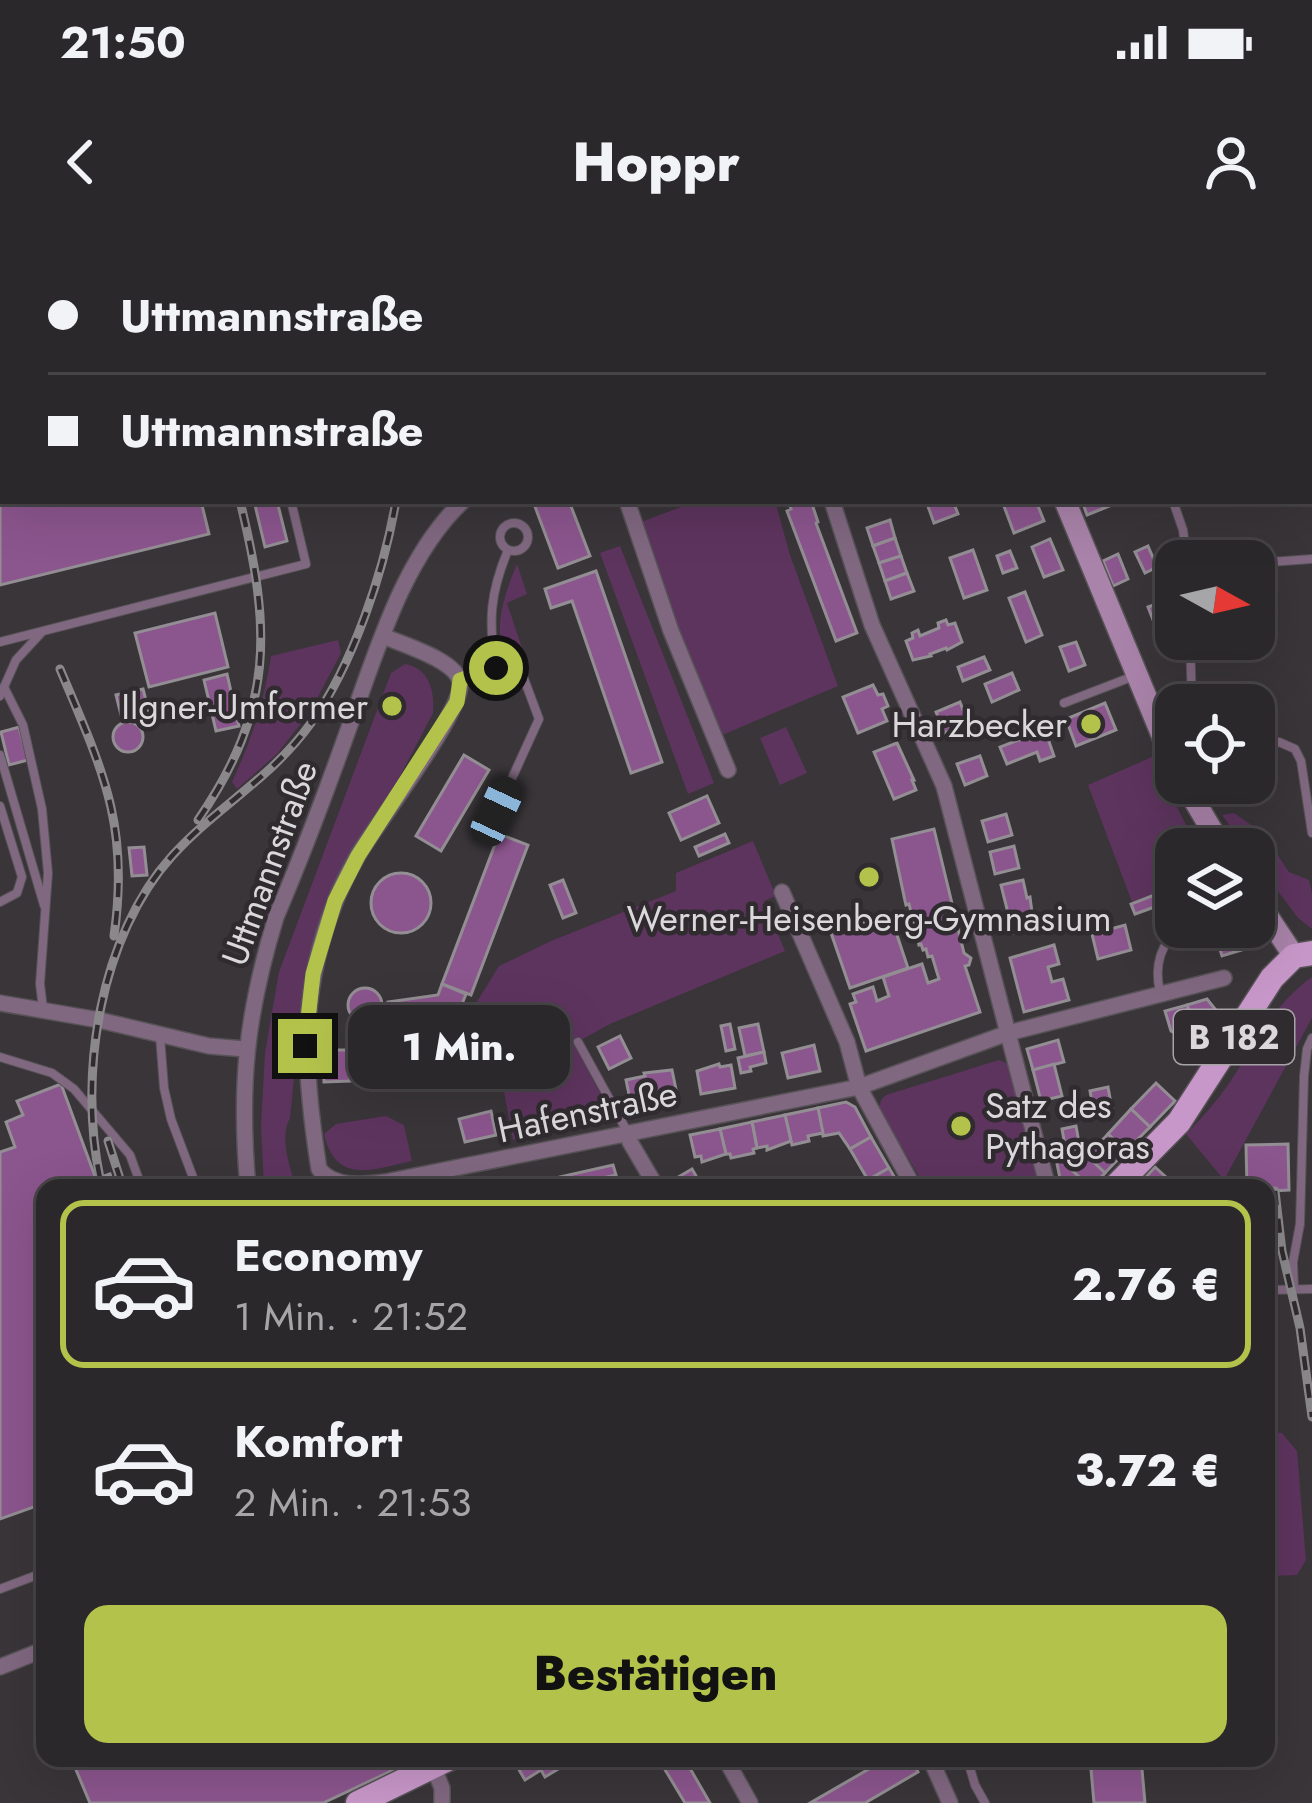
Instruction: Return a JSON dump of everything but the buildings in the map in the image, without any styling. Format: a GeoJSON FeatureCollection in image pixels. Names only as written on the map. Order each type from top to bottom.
{"type":"FeatureCollection","features":[{"type":"Feature","properties":{"kind":"main road"},"geometry":{"type":"LineString","coordinates":[[1065,504],[1155,720]]}},
{"type":"Feature","properties":{"kind":"main road"},"geometry":{"type":"LineString","coordinates":[[1275,921],[1303,954]]}},
{"type":"Feature","properties":{"kind":"main road","name":"B 182"},"geometry":{"type":"LineString","coordinates":[[1123,1179],[1179,1122],[1272,978],[1303,954]]}},
{"type":"Feature","properties":{"kind":"main road"},"geometry":{"type":"LineString","coordinates":[[358,1803],[432,1767]]}},
{"type":"Feature","properties":{"kind":"street","name":"Uttmannstraße"},"geometry":{"type":"LineString","coordinates":[[247,1179],[242,1125],[245,1049],[263,958],[382,636],[427,546],[460,504]]}},
{"type":"Feature","properties":{"kind":"street"},"geometry":{"type":"LineString","coordinates":[[628,504],[671,631],[728,770]]}},
{"type":"Feature","properties":{"kind":"street"},"geometry":{"type":"LineString","coordinates":[[833,504],[872,625],[944,786],[1046,1179]]}},
{"type":"Feature","properties":{"kind":"street"},"geometry":{"type":"LineString","coordinates":[[382,636],[445,663],[460,680]]}},
{"type":"Feature","properties":{"kind":"street","name":"Uttmannstraße"},"geometry":{"type":"LineString","coordinates":[[326,1178],[319,1168],[305,1046],[318,955],[335,901],[358,856],[457,702],[460,680]]}},
{"type":"Feature","properties":{"kind":"street"},"geometry":{"type":"LineString","coordinates":[[782,892],[847,1042],[859,1087],[909,1179]]}},
{"type":"Feature","properties":{"kind":"street"},"geometry":{"type":"LineString","coordinates":[[1008,1033],[1224,978]]}},
{"type":"Feature","properties":{"kind":"street"},"geometry":{"type":"LineString","coordinates":[[0,1003],[208,1046],[245,1049]]}},
{"type":"Feature","properties":{"kind":"street","name":"Hafenstraße"},"geometry":{"type":"LineString","coordinates":[[422,1179],[859,1087],[1008,1033]]}},
{"type":"Feature","properties":{"kind":"street"},"geometry":{"type":"LineString","coordinates":[[628,1133],[651,1179]]}},
{"type":"Feature","properties":{"kind":"street","name":"Hafenstraße"},"geometry":{"type":"LineString","coordinates":[[326,1178],[331,1179]]}},
{"type":"Feature","properties":{"kind":"street"},"geometry":{"type":"LineString","coordinates":[[0,1667],[36,1652]]}},
{"type":"Feature","properties":{"kind":"street"},"geometry":{"type":"LineString","coordinates":[[442,1767],[442,1803]]}},
{"type":"Feature","properties":{"kind":"street"},"geometry":{"type":"LineString","coordinates":[[730,1767],[751,1803]]}},
{"type":"Feature","properties":{"kind":"street"},"geometry":{"type":"LineString","coordinates":[[934,1767],[950,1803]]}},
{"type":"Feature","properties":{"kind":"lane"},"geometry":{"type":"LineString","coordinates":[[0,642],[306,564],[292,504]]}},
{"type":"Feature","properties":{"kind":"lane"},"geometry":{"type":"LineString","coordinates":[[1173,504],[1185,540]]}},
{"type":"Feature","properties":{"kind":"lane"},"geometry":{"type":"LineString","coordinates":[[496,668],[491,601],[508,550]]}},
{"type":"Feature","properties":{"kind":"lane"},"geometry":{"type":"LineString","coordinates":[[1275,562],[1312,559]]}},
{"type":"Feature","properties":{"kind":"lane"},"geometry":{"type":"LineString","coordinates":[[44,631],[16,660],[2,691],[23,725],[42,809],[48,874],[40,984],[44,1009]]}},
{"type":"Feature","properties":{"kind":"lane"},"geometry":{"type":"LineString","coordinates":[[460,680],[496,668],[520,668],[539,719],[497,811]]}},
{"type":"Feature","properties":{"kind":"lane"},"geometry":{"type":"LineString","coordinates":[[1064,703],[1136,675]]}},
{"type":"Feature","properties":{"kind":"lane"},"geometry":{"type":"LineString","coordinates":[[1275,742],[1295,749],[1301,761],[1312,833]]}},
{"type":"Feature","properties":{"kind":"lane"},"geometry":{"type":"LineString","coordinates":[[0,755],[47,912]]}},
{"type":"Feature","properties":{"kind":"lane"},"geometry":{"type":"LineString","coordinates":[[0,806],[22,877],[17,893],[0,902]]}},
{"type":"Feature","properties":{"kind":"lane"},"geometry":{"type":"LineString","coordinates":[[1160,994],[1156,974],[1164,948]]}},
{"type":"Feature","properties":{"kind":"lane"},"geometry":{"type":"LineString","coordinates":[[160,1034],[171,1119],[194,1179]]}},
{"type":"Feature","properties":{"kind":"lane"},"geometry":{"type":"LineString","coordinates":[[1294,1288],[1304,1076],[1312,1038]]}},
{"type":"Feature","properties":{"kind":"lane"},"geometry":{"type":"LineString","coordinates":[[578,1042],[628,1133]]}},
{"type":"Feature","properties":{"kind":"lane"},"geometry":{"type":"LineString","coordinates":[[0,1057],[52,1073],[74,1089],[130,1155],[139,1179]]}},
{"type":"Feature","properties":{"kind":"lane"},"geometry":{"type":"LineString","coordinates":[[1275,1289],[1312,1289]]}},
{"type":"Feature","properties":{"kind":"lane"},"geometry":{"type":"LineString","coordinates":[[0,1589],[36,1575]]}},
{"type":"Feature","properties":{"kind":"lane"},"geometry":{"type":"LineString","coordinates":[[970,1767],[985,1803]]}},
{"type":"Feature","properties":{"kind":"shaded area"},"geometry":{"type":"Polygon","coordinates":[[[689,504],[776,504],[838,686],[722,735],[676,629],[641,522],[689,504]]]}},
{"type":"Feature","properties":{"kind":"shaded area"},"geometry":{"type":"Polygon","coordinates":[[[620,546],[714,783],[688,794],[600,553],[620,546]]]}},
{"type":"Feature","properties":{"kind":"shaded area"},"geometry":{"type":"Polygon","coordinates":[[[517,564],[527,594],[507,603],[524,654],[506,649],[500,631],[502,607],[517,564]]]}},
{"type":"Feature","properties":{"kind":"shaded area"},"geometry":{"type":"Polygon","coordinates":[[[338,640],[341,653],[310,712],[277,754],[237,789],[232,782],[256,721],[271,656],[338,640]]]}},
{"type":"Feature","properties":{"kind":"shaded area"},"geometry":{"type":"Polygon","coordinates":[[[405,664],[420,670],[429,682],[433,713],[315,939],[285,1135],[294,1179],[264,1179],[265,1053],[279,972],[391,673],[405,664]]]}},
{"type":"Feature","properties":{"kind":"shaded area"},"geometry":{"type":"Polygon","coordinates":[[[786,727],[807,773],[780,785],[760,738],[786,727]]]}},
{"type":"Feature","properties":{"kind":"shaded area"},"geometry":{"type":"Polygon","coordinates":[[[1152,757],[1155,804],[1176,804],[1188,828],[1155,828],[1155,893],[1132,902],[1088,785],[1152,757]]]}},
{"type":"Feature","properties":{"kind":"shaded area"},"geometry":{"type":"Polygon","coordinates":[[[1234,813],[1256,828],[1232,828],[1222,815],[1234,813]]]}},
{"type":"Feature","properties":{"kind":"shaded area"},"geometry":{"type":"Polygon","coordinates":[[[753,841],[776,896],[764,901],[785,951],[610,1024],[574,1044],[613,1118],[513,1140],[493,1032],[416,1056],[359,1067],[358,1040],[397,1032],[460,1029],[499,966],[676,891],[676,873],[753,841]]]}},
{"type":"Feature","properties":{"kind":"shaded area"},"geometry":{"type":"Polygon","coordinates":[[[1275,851],[1289,872],[1309,880],[1312,929],[1275,887],[1275,851]]]}},
{"type":"Feature","properties":{"kind":"shaded area"},"geometry":{"type":"Polygon","coordinates":[[[1312,977],[1312,1018],[1223,1179],[1186,1134],[1298,988],[1312,977]]]}},
{"type":"Feature","properties":{"kind":"shaded area"},"geometry":{"type":"Polygon","coordinates":[[[999,1060],[1009,1064],[1037,1179],[921,1179],[879,1109],[886,1095],[999,1060]]]}},
{"type":"Feature","properties":{"kind":"shaded area"},"geometry":{"type":"Polygon","coordinates":[[[386,1116],[404,1125],[412,1161],[358,1170],[337,1161],[324,1134],[336,1124],[386,1116]]]}},
{"type":"Feature","properties":{"kind":"shaded area"},"geometry":{"type":"Polygon","coordinates":[[[1275,1433],[1282,1433],[1297,1451],[1306,1560],[1297,1575],[1275,1576],[1275,1433]]]}},
{"type":"Feature","properties":{"kind":"railway"},"geometry":{"type":"LineString","coordinates":[[198,820],[241,741],[260,666],[257,589],[241,504]]}},
{"type":"Feature","properties":{"kind":"railway"},"geometry":{"type":"LineString","coordinates":[[100,1178],[94,1138],[94,1052],[101,1008],[127,925],[172,856],[279,761],[326,700],[365,616],[395,504]]}},
{"type":"Feature","properties":{"kind":"railway"},"geometry":{"type":"LineString","coordinates":[[60,669],[109,798],[118,861],[114,936]]}},
{"type":"Feature","properties":{"kind":"railway"},"geometry":{"type":"LineString","coordinates":[[108,1141],[120,1179]]}},
{"type":"Feature","properties":{"kind":"railway"},"geometry":{"type":"LineString","coordinates":[[1275,1191],[1312,1417]]}},
{"type":"Feature","properties":{"kind":"place","name":"Ilgner-Umformer"},"geometry":{"type":"Point","coordinates":[392,706]}},
{"type":"Feature","properties":{"kind":"place","name":"Harzbecker"},"geometry":{"type":"Point","coordinates":[1091,724]}},
{"type":"Feature","properties":{"kind":"place","name":"Werner-Heisenberg-Gymnasium"},"geometry":{"type":"Point","coordinates":[869,877]}},
{"type":"Feature","properties":{"kind":"place","name":"Satz des Pythagoras"},"geometry":{"type":"Point","coordinates":[961,1126]}},
{"type":"Feature","properties":{"kind":"route"},"geometry":{"type":"LineString","coordinates":[[305,1046],[313,974],[335,901],[358,856],[457,702],[460,680],[496,668]]}}]}
